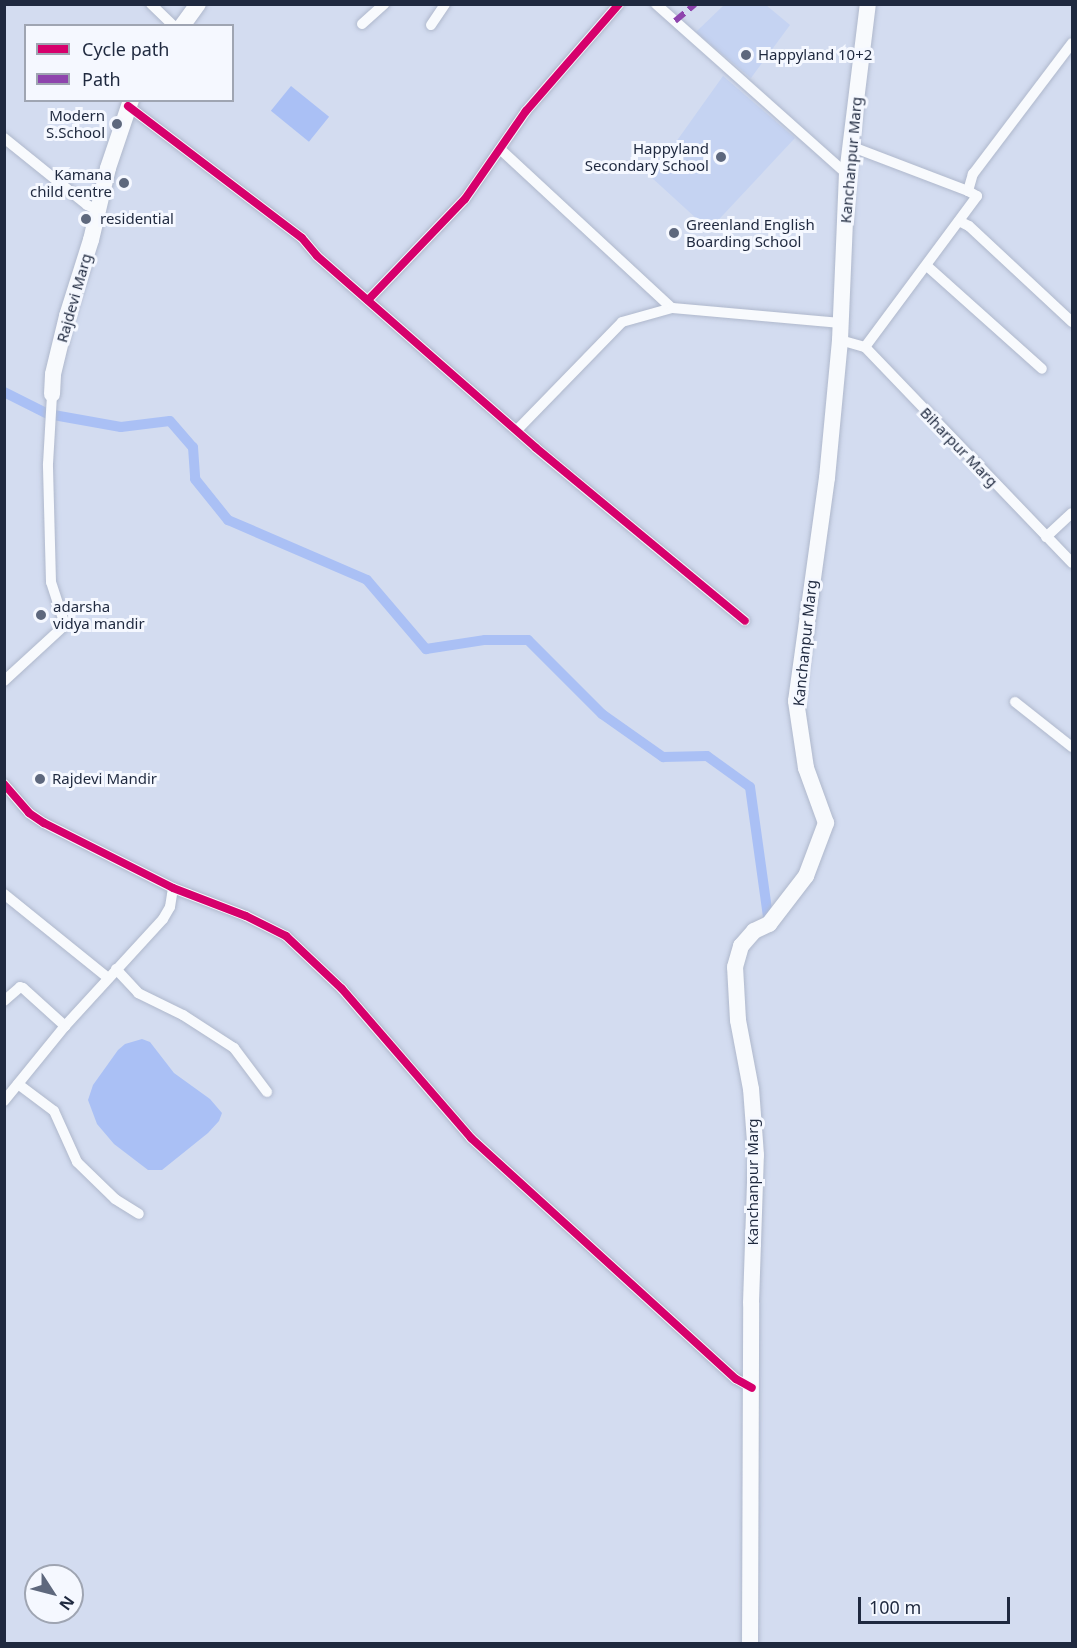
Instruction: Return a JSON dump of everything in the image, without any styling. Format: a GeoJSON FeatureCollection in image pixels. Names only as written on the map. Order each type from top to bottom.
{"type":"FeatureCollection","features":[{"type":"Feature","properties":{"kind":"main road"},"geometry":{"type":"LineString","coordinates":[[183,24],[198,4]]}},
{"type":"Feature","properties":{"kind":"main road","name":"Kanchanpur Marg"},"geometry":{"type":"LineString","coordinates":[[750,1644],[751,1303],[756,1155],[751,1089],[738,1020],[735,967],[741,946],[754,931],[768,924],[806,876],[826,823],[806,768],[796,701],[827,478],[840,332],[847,174],[868,4]]}},
{"type":"Feature","properties":{"kind":"main road","name":"Rajdevi Marg"},"geometry":{"type":"LineString","coordinates":[[52,394],[56,362],[130,103]]}},
{"type":"Feature","properties":{"kind":"street"},"geometry":{"type":"LineString","coordinates":[[151,4],[172,24]]}},
{"type":"Feature","properties":{"kind":"street"},"geometry":{"type":"LineString","coordinates":[[362,24],[384,4]]}},
{"type":"Feature","properties":{"kind":"street"},"geometry":{"type":"LineString","coordinates":[[430,25],[445,4]]}},
{"type":"Feature","properties":{"kind":"street"},"geometry":{"type":"LineString","coordinates":[[368,300],[465,200],[526,111],[619,4]]}},
{"type":"Feature","properties":{"kind":"street"},"geometry":{"type":"LineString","coordinates":[[656,4],[847,174]]}},
{"type":"Feature","properties":{"kind":"street"},"geometry":{"type":"LineString","coordinates":[[968,191],[972,174],[1072,43]]}},
{"type":"Feature","properties":{"kind":"street"},"geometry":{"type":"LineString","coordinates":[[130,103],[302,238],[318,256],[518,429],[536,448],[745,621]]}},
{"type":"Feature","properties":{"kind":"street"},"geometry":{"type":"LineString","coordinates":[[4,138],[87,206],[98,210]]}},
{"type":"Feature","properties":{"kind":"street"},"geometry":{"type":"LineString","coordinates":[[518,429],[622,322],[672,308],[840,332],[865,347],[927,266],[976,196],[850,146]]}},
{"type":"Feature","properties":{"kind":"street"},"geometry":{"type":"LineString","coordinates":[[500,149],[672,308]]}},
{"type":"Feature","properties":{"kind":"street"},"geometry":{"type":"LineString","coordinates":[[960,220],[1072,322]]}},
{"type":"Feature","properties":{"kind":"street"},"geometry":{"type":"LineString","coordinates":[[927,266],[1042,369]]}},
{"type":"Feature","properties":{"kind":"street","name":"Biharpur Marg"},"geometry":{"type":"LineString","coordinates":[[865,347],[1072,563]]}},
{"type":"Feature","properties":{"kind":"street"},"geometry":{"type":"LineString","coordinates":[[4,681],[65,625],[51,582],[48,464],[52,394]]}},
{"type":"Feature","properties":{"kind":"street"},"geometry":{"type":"LineString","coordinates":[[1046,537],[1072,513]]}},
{"type":"Feature","properties":{"kind":"street"},"geometry":{"type":"LineString","coordinates":[[1016,702],[1072,747]]}},
{"type":"Feature","properties":{"kind":"street"},"geometry":{"type":"LineString","coordinates":[[4,784],[29,813],[44,823],[174,888],[246,916],[286,936],[342,989],[471,1138],[736,1379],[752,1388]]}},
{"type":"Feature","properties":{"kind":"street"},"geometry":{"type":"LineString","coordinates":[[4,1101],[65,1026],[163,919],[170,907],[174,888]]}},
{"type":"Feature","properties":{"kind":"street"},"geometry":{"type":"LineString","coordinates":[[4,894],[138,993],[183,1015],[234,1048],[267,1092]]}},
{"type":"Feature","properties":{"kind":"street"},"geometry":{"type":"LineString","coordinates":[[4,1001],[20,987],[23,988],[65,1026]]}},
{"type":"Feature","properties":{"kind":"street"},"geometry":{"type":"LineString","coordinates":[[18,1084],[54,1111],[77,1162],[116,1198],[139,1215]]}},
{"type":"Feature","properties":{"kind":"shaded area","name":"Happyland 10+2"},"geometry":{"type":"Polygon","coordinates":[[[724,5],[766,5],[790,25],[751,78],[696,32],[724,5]]]}},
{"type":"Feature","properties":{"kind":"shaded area","name":"Happyland Secondary School"},"geometry":{"type":"Polygon","coordinates":[[[723,76],[795,138],[709,230],[651,177],[723,76]]]}},
{"type":"Feature","properties":{"kind":"water"},"geometry":{"type":"Polygon","coordinates":[[[291,86],[329,117],[309,142],[271,111],[291,86]]]}},
{"type":"Feature","properties":{"kind":"water"},"geometry":{"type":"Polygon","coordinates":[[[142,1039],[150,1042],[174,1073],[210,1099],[222,1113],[219,1121],[208,1133],[162,1170],[148,1170],[114,1144],[97,1124],[88,1100],[93,1085],[118,1050],[125,1044],[142,1039]]]}},
{"type":"Feature","properties":{"kind":"waterway"},"geometry":{"type":"LineString","coordinates":[[4,392],[48,414],[121,427],[170,421],[193,447],[195,479],[228,520],[367,580],[426,649],[485,640],[528,640],[602,714],[663,757],[707,756],[750,787],[769,924]]}},
{"type":"Feature","properties":{"kind":"marked path"},"geometry":{"type":"LineString","coordinates":[[675,21],[695,4]]}},
{"type":"Feature","properties":{"kind":"cycle path"},"geometry":{"type":"LineString","coordinates":[[368,300],[465,199],[526,111],[619,4]]}},
{"type":"Feature","properties":{"kind":"cycle path"},"geometry":{"type":"LineString","coordinates":[[128,106],[302,238],[317,256],[536,448],[745,621]]}},
{"type":"Feature","properties":{"kind":"cycle path"},"geometry":{"type":"LineString","coordinates":[[4,784],[29,813],[44,823],[173,888],[246,916],[286,936],[342,989],[471,1138],[736,1379],[752,1388]]}},
{"type":"Feature","properties":{"kind":"place","name":"Happyland 10+2"},"geometry":{"type":"Point","coordinates":[746,55]}},
{"type":"Feature","properties":{"kind":"place","name":"Modern S.School"},"geometry":{"type":"Point","coordinates":[117,124]}},
{"type":"Feature","properties":{"kind":"place","name":"Happyland Secondary School"},"geometry":{"type":"Point","coordinates":[721,157]}},
{"type":"Feature","properties":{"kind":"place","name":"Kamana child centre"},"geometry":{"type":"Point","coordinates":[124,183]}},
{"type":"Feature","properties":{"kind":"place","name":"residential"},"geometry":{"type":"Point","coordinates":[86,219]}},
{"type":"Feature","properties":{"kind":"place","name":"Greenland English Boarding School"},"geometry":{"type":"Point","coordinates":[674,233]}},
{"type":"Feature","properties":{"kind":"place","name":"adarsha vidya mandir"},"geometry":{"type":"Point","coordinates":[41,615]}},
{"type":"Feature","properties":{"kind":"place","name":"Rajdevi Mandir"},"geometry":{"type":"Point","coordinates":[40,779]}}]}
